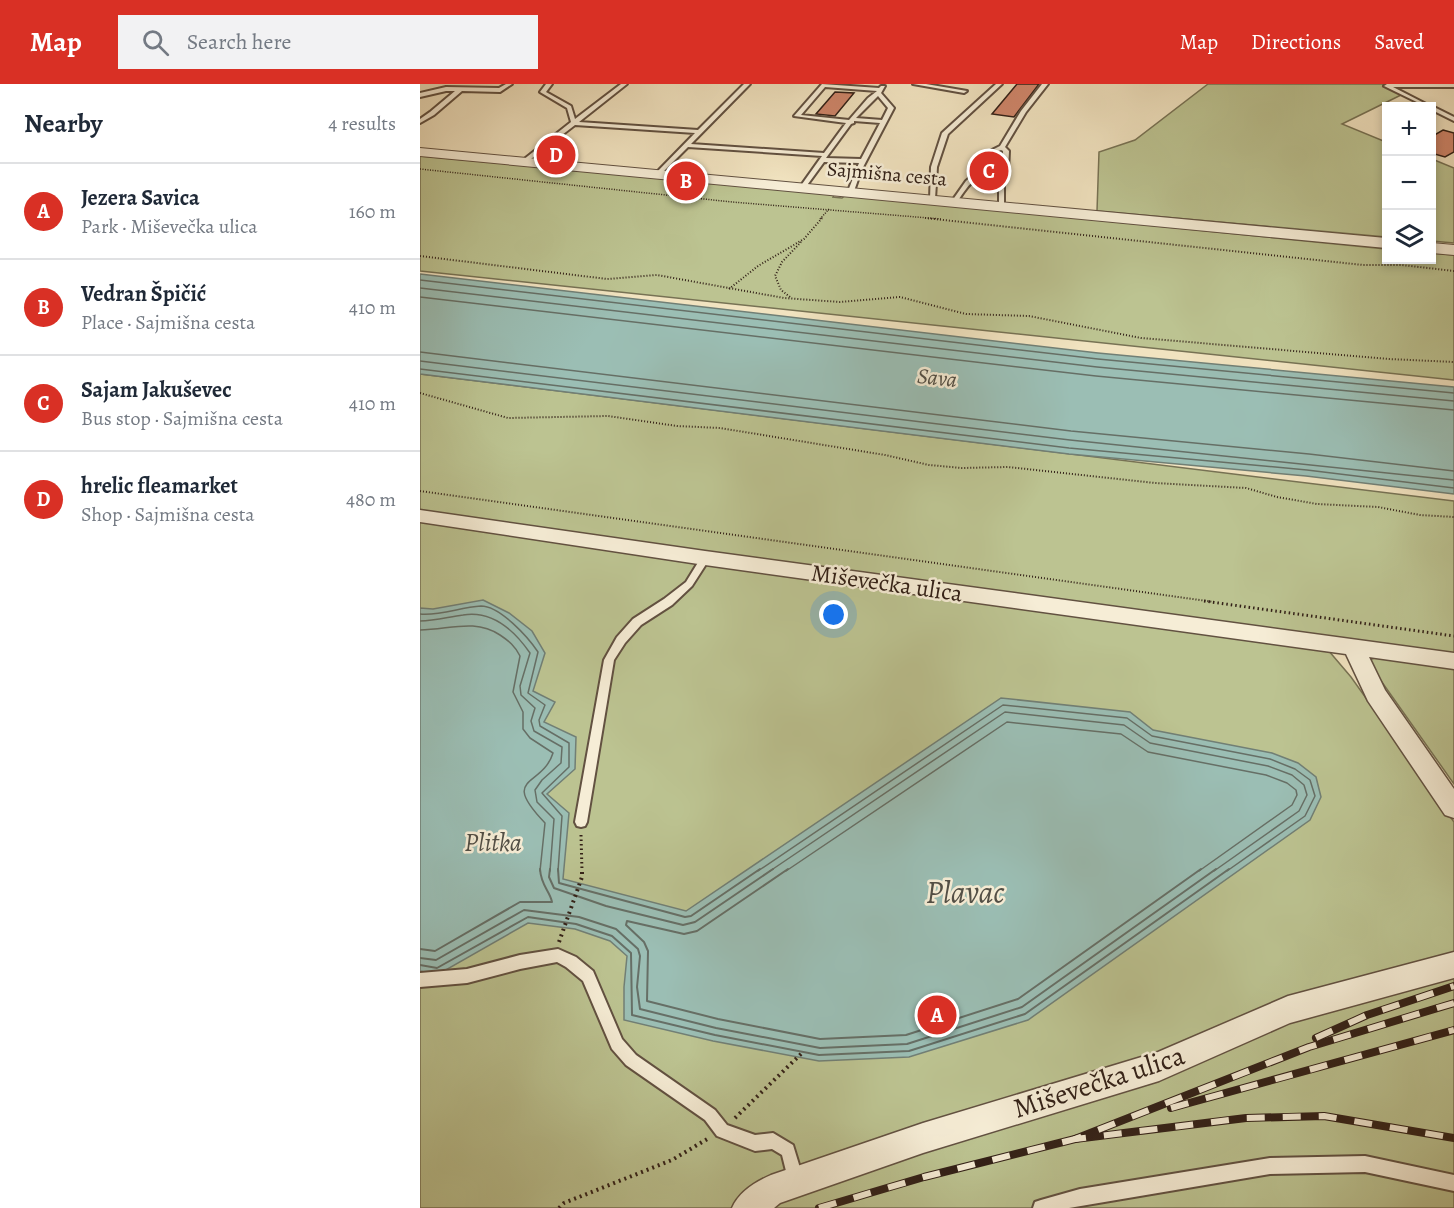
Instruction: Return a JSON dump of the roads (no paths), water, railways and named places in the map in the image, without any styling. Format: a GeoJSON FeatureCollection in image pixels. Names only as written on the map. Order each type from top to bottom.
{"type":"FeatureCollection","features":[{"type":"Feature","properties":{"kind":"street","name":"Sajmišna cesta"},"geometry":{"type":"LineString","coordinates":[[420,152],[1382,243]]}},
{"type":"Feature","properties":{"kind":"street"},"geometry":{"type":"LineString","coordinates":[[1436,248],[1454,250]]}},
{"type":"Feature","properties":{"kind":"street","name":"Miševečka ulica"},"geometry":{"type":"LineString","coordinates":[[420,516],[705,558],[1454,661]]}},
{"type":"Feature","properties":{"kind":"street"},"geometry":{"type":"LineString","coordinates":[[1354,648],[1376,695],[1454,808]]}},
{"type":"Feature","properties":{"kind":"street","name":"Miševečka ulica"},"geometry":{"type":"LineString","coordinates":[[748,1208],[771,1191],[923,1138],[1159,1066],[1288,1010],[1454,965]]}},
{"type":"Feature","properties":{"kind":"lane"},"geometry":{"type":"LineString","coordinates":[[420,121],[436,113],[453,94],[469,84]]}},
{"type":"Feature","properties":{"kind":"lane"},"geometry":{"type":"LineString","coordinates":[[420,95],[446,89],[500,90],[509,84]]}},
{"type":"Feature","properties":{"kind":"lane"},"geometry":{"type":"LineString","coordinates":[[549,84],[543,92],[569,107],[574,123]]}},
{"type":"Feature","properties":{"kind":"lane"},"geometry":{"type":"LineString","coordinates":[[525,161],[624,84]]}},
{"type":"Feature","properties":{"kind":"lane"},"geometry":{"type":"LineString","coordinates":[[658,174],[747,84]]}},
{"type":"Feature","properties":{"kind":"lane"},"geometry":{"type":"LineString","coordinates":[[916,84],[964,91]]}},
{"type":"Feature","properties":{"kind":"lane"},"geometry":{"type":"LineString","coordinates":[[932,199],[934,167],[945,133],[999,84]]}},
{"type":"Feature","properties":{"kind":"lane"},"geometry":{"type":"LineString","coordinates":[[955,201],[972,176],[977,174],[994,151],[1002,147],[1024,111],[1045,84]]}},
{"type":"Feature","properties":{"kind":"lane"},"geometry":{"type":"LineString","coordinates":[[881,89],[824,85],[797,116],[884,122]]}},
{"type":"Feature","properties":{"kind":"lane"},"geometry":{"type":"LineString","coordinates":[[1386,85],[1454,85]]}},
{"type":"Feature","properties":{"kind":"lane"},"geometry":{"type":"LineString","coordinates":[[1386,85],[1420,102]]}},
{"type":"Feature","properties":{"kind":"lane"},"geometry":{"type":"LineString","coordinates":[[803,187],[872,96],[881,89]]}},
{"type":"Feature","properties":{"kind":"lane"},"geometry":{"type":"LineString","coordinates":[[851,191],[863,161],[891,108],[881,89]]}},
{"type":"Feature","properties":{"kind":"lane"},"geometry":{"type":"LineString","coordinates":[[1436,110],[1454,119]]}},
{"type":"Feature","properties":{"kind":"lane"},"geometry":{"type":"LineString","coordinates":[[574,123],[699,132]]}},
{"type":"Feature","properties":{"kind":"lane"},"geometry":{"type":"LineString","coordinates":[[686,146],[863,161]]}},
{"type":"Feature","properties":{"kind":"lane"},"geometry":{"type":"LineString","coordinates":[[1002,147],[1006,151],[1005,171],[1001,176],[1004,193],[1002,206]]}},
{"type":"Feature","properties":{"kind":"lane"},"geometry":{"type":"LineString","coordinates":[[977,174],[1001,176]]}},
{"type":"Feature","properties":{"kind":"lane"},"geometry":{"type":"LineString","coordinates":[[581,822],[609,660],[621,640],[637,622],[668,602],[689,584],[705,558]]}},
{"type":"Feature","properties":{"kind":"lane"},"geometry":{"type":"LineString","coordinates":[[420,980],[467,976],[558,955],[588,976],[617,1044],[631,1060],[710,1115],[722,1131],[755,1143],[773,1141],[788,1150],[796,1182]]}},
{"type":"Feature","properties":{"kind":"lane"},"geometry":{"type":"LineString","coordinates":[[1041,1208],[1080,1197],[1270,1166],[1365,1164],[1454,1183]]}},
{"type":"Feature","properties":{"kind":"water","name":"Sava"},"geometry":{"type":"Polygon","coordinates":[[[420,274],[1098,353],[1454,387],[1454,494],[1306,476],[1069,454],[420,374],[420,274]]]}},
{"type":"Feature","properties":{"kind":"water","name":"Plavac"},"geometry":{"type":"Polygon","coordinates":[[[483,600],[509,613],[532,631],[545,653],[533,691],[555,702],[544,722],[576,737],[575,769],[547,794],[569,813],[563,879],[686,911],[1001,698],[1130,712],[1153,730],[1272,753],[1298,763],[1316,777],[1321,797],[1310,820],[1028,1020],[909,1057],[819,1061],[713,1041],[624,1020],[627,956],[610,941],[575,929],[528,923],[437,975],[420,971],[420,608],[433,609],[483,600]]]}},
{"type":"Feature","properties":{"kind":"railway"},"geometry":{"type":"LineString","coordinates":[[1316,1038],[1367,1015],[1454,986]]}},
{"type":"Feature","properties":{"kind":"railway"},"geometry":{"type":"LineString","coordinates":[[1075,1139],[1309,1047],[1454,1003]]}},
{"type":"Feature","properties":{"kind":"railway"},"geometry":{"type":"LineString","coordinates":[[1171,1108],[1454,1030]]}},
{"type":"Feature","properties":{"kind":"railway"},"geometry":{"type":"LineString","coordinates":[[1075,1139],[1246,1118],[1324,1116],[1454,1138]]}},
{"type":"Feature","properties":{"kind":"railway"},"geometry":{"type":"LineString","coordinates":[[1075,1139],[1083,1137]]}},
{"type":"Feature","properties":{"kind":"railway"},"geometry":{"type":"LineString","coordinates":[[819,1208],[924,1177],[1075,1139]]}},
{"type":"Feature","properties":{"kind":"place","name":"hrelic fleamarket"},"geometry":{"type":"Point","coordinates":[556,155]}},
{"type":"Feature","properties":{"kind":"place","name":"Sajam Jakuševec"},"geometry":{"type":"Point","coordinates":[989,171]}},
{"type":"Feature","properties":{"kind":"place","name":"Vedran Špičić"},"geometry":{"type":"Point","coordinates":[686,181]}},
{"type":"Feature","properties":{"kind":"place","name":"Jezera Savica"},"geometry":{"type":"Point","coordinates":[937,1015]}},
{"type":"Feature","properties":{"kind":"water label","name":"Plitka"},"geometry":{"type":"Point","coordinates":[493,842]}}]}
